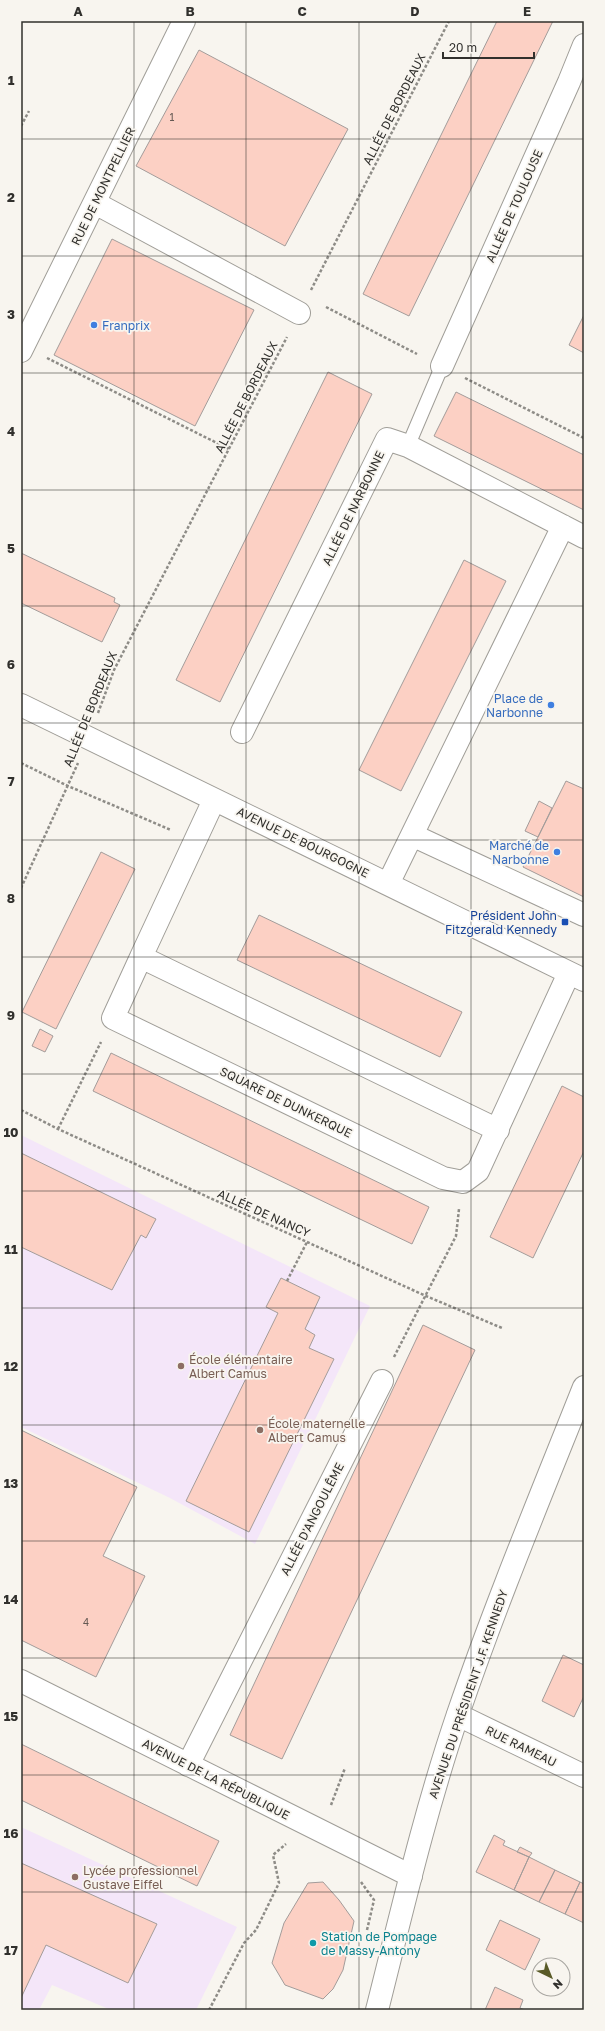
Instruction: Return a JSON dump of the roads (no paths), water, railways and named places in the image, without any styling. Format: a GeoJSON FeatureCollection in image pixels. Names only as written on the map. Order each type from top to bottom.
{"type":"FeatureCollection","features":[{"type":"Feature","properties":{"kind":"street","name":"RUE DE MONTPELLIER"},"geometry":{"type":"LineString","coordinates":[[22,348],[184,21]]}},
{"type":"Feature","properties":{"kind":"street","name":"ALLÉE DE TOULOUSE"},"geometry":{"type":"LineString","coordinates":[[442,366],[569,82],[584,45]]}},
{"type":"Feature","properties":{"kind":"street"},"geometry":{"type":"LineString","coordinates":[[95,203],[299,313]]}},
{"type":"Feature","properties":{"kind":"street","name":"ALLÉE DE NARBONNE"},"geometry":{"type":"LineString","coordinates":[[242,732],[387,438],[408,446],[584,537]]}},
{"type":"Feature","properties":{"kind":"street"},"geometry":{"type":"LineString","coordinates":[[388,884],[563,526]]}},
{"type":"Feature","properties":{"kind":"street","name":"AVENUE DE BOURGOGNE"},"geometry":{"type":"LineString","coordinates":[[21,705],[576,976]]}},
{"type":"Feature","properties":{"kind":"street"},"geometry":{"type":"LineString","coordinates":[[214,800],[141,956],[498,1130],[576,976]]}},
{"type":"Feature","properties":{"kind":"street"},"geometry":{"type":"LineString","coordinates":[[412,835],[584,915]]}},
{"type":"Feature","properties":{"kind":"street","name":"SQUARE DE DUNKERQUE"},"geometry":{"type":"LineString","coordinates":[[141,956],[113,1018],[443,1178],[463,1182],[478,1171],[498,1130]]}},
{"type":"Feature","properties":{"kind":"street","name":"ALLÉE D'ANGOULÊME"},"geometry":{"type":"LineString","coordinates":[[188,1765],[382,1381]]}},
{"type":"Feature","properties":{"kind":"street","name":"AVENUE DU PRÉSIDENT J.F. KENNEDY"},"geometry":{"type":"LineString","coordinates":[[377,2010],[428,1809],[458,1715],[491,1620],[584,1387]]}},
{"type":"Feature","properties":{"kind":"street","name":"AVENUE DE LA RÉPUBLIQUE"},"geometry":{"type":"LineString","coordinates":[[21,1681],[411,1876]]}},
{"type":"Feature","properties":{"kind":"street","name":"RUE RAMEAU"},"geometry":{"type":"LineString","coordinates":[[458,1715],[584,1776]]}},
{"type":"Feature","properties":{"kind":"lane"},"geometry":{"type":"LineString","coordinates":[[408,446],[442,366]]}},
{"type":"Feature","properties":{"kind":"place","name":"Franprix"},"geometry":{"type":"Point","coordinates":[94,325]}},
{"type":"Feature","properties":{"kind":"place","name":"Place de Narbonne"},"geometry":{"type":"Point","coordinates":[551,705]}},
{"type":"Feature","properties":{"kind":"place","name":"Marché de Narbonne"},"geometry":{"type":"Point","coordinates":[557,852]}},
{"type":"Feature","properties":{"kind":"place","name":"Président John Fitzgerald Kennedy"},"geometry":{"type":"Point","coordinates":[565,922]}},
{"type":"Feature","properties":{"kind":"place","name":"École élémentaire Albert Camus"},"geometry":{"type":"Point","coordinates":[181,1366]}},
{"type":"Feature","properties":{"kind":"place","name":"École maternelle Albert Camus"},"geometry":{"type":"Point","coordinates":[260,1430]}},
{"type":"Feature","properties":{"kind":"place","name":"Lycée professionnel Gustave Eiffel"},"geometry":{"type":"Point","coordinates":[75,1877]}},
{"type":"Feature","properties":{"kind":"place","name":"Station de Pompage de Massy-Antony"},"geometry":{"type":"Point","coordinates":[313,1943]}}]}
